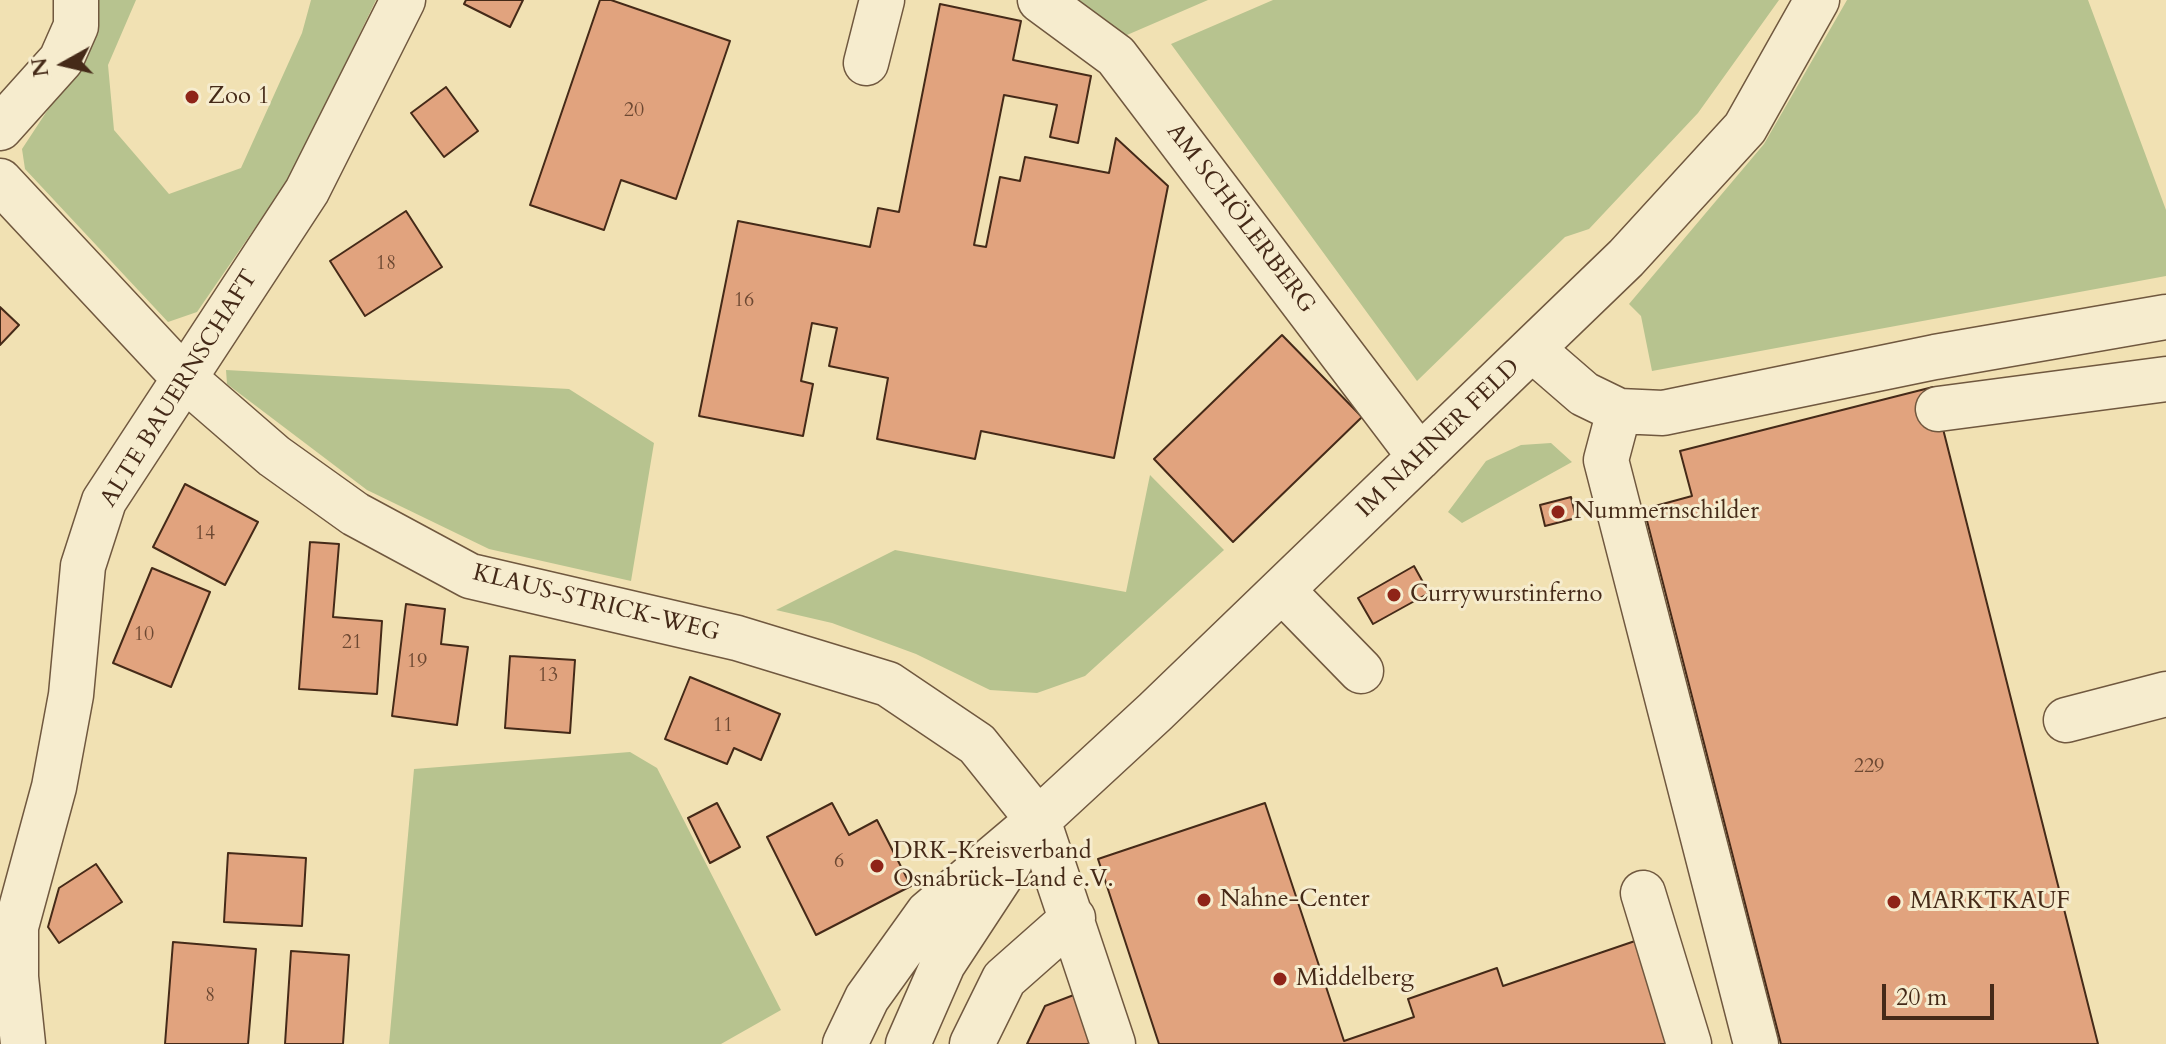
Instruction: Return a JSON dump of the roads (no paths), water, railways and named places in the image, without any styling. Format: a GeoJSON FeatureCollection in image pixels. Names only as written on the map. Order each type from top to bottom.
{"type":"FeatureCollection","features":[{"type":"Feature","properties":{"kind":"street"},"geometry":{"type":"LineString","coordinates":[[0,128],[61,60],[76,26],[76,0]]}},
{"type":"Feature","properties":{"kind":"street","name":"ALTE BAUERNSCHAFT"},"geometry":{"type":"LineString","coordinates":[[23,1044],[8,977],[16,927],[54,787],[71,695],[83,566],[104,501],[307,191],[403,0]]}},
{"type":"Feature","properties":{"kind":"street"},"geometry":{"type":"LineString","coordinates":[[866,63],[882,0]]}},
{"type":"Feature","properties":{"kind":"street","name":"AM SCHÖLERBERG"},"geometry":{"type":"LineString","coordinates":[[1040,0],[1116,56],[1420,457]]}},
{"type":"Feature","properties":{"kind":"street"},"geometry":{"type":"LineString","coordinates":[[1532,349],[1626,258],[1745,128],[1817,0]]}},
{"type":"Feature","properties":{"kind":"street","name":"KLAUS-STRICK-WEG"},"geometry":{"type":"LineString","coordinates":[[0,181],[184,378],[274,456],[355,514],[470,576],[737,638],[888,684],[977,744],[1038,820],[1113,1044]]}},
{"type":"Feature","properties":{"kind":"street","name":"IM NAHNER FELD"},"geometry":{"type":"LineString","coordinates":[[845,1044],[867,998],[928,913],[1038,820],[1532,349],[1584,394],[1619,411],[1663,413],[1935,357],[2166,317]]}},
{"type":"Feature","properties":{"kind":"street"},"geometry":{"type":"LineString","coordinates":[[1938,409],[2166,379]]}},
{"type":"Feature","properties":{"kind":"street"},"geometry":{"type":"LineString","coordinates":[[1619,411],[1606,460],[1756,1044]]}},
{"type":"Feature","properties":{"kind":"street"},"geometry":{"type":"LineString","coordinates":[[1282,590],[1361,671]]}},
{"type":"Feature","properties":{"kind":"street"},"geometry":{"type":"LineString","coordinates":[[2066,720],[2166,694]]}},
{"type":"Feature","properties":{"kind":"street","name":"IM NAHNER FELD"},"geometry":{"type":"LineString","coordinates":[[908,1044],[943,964],[1038,820]]}},
{"type":"Feature","properties":{"kind":"street"},"geometry":{"type":"LineString","coordinates":[[1643,893],[1689,1044]]}},
{"type":"Feature","properties":{"kind":"street"},"geometry":{"type":"LineString","coordinates":[[972,1044],[1004,979],[1073,918]]}},
{"type":"Feature","properties":{"kind":"place","name":"Zoo 1"},"geometry":{"type":"Point","coordinates":[192,97]}},
{"type":"Feature","properties":{"kind":"place","name":"Nummernschilder"},"geometry":{"type":"Point","coordinates":[1558,512]}},
{"type":"Feature","properties":{"kind":"place","name":"Currywurstinferno"},"geometry":{"type":"Point","coordinates":[1394,595]}},
{"type":"Feature","properties":{"kind":"place","name":"DRK-Kreisverband Osnabrück-Land e.V."},"geometry":{"type":"Point","coordinates":[877,866]}},
{"type":"Feature","properties":{"kind":"place","name":"Nahne-Center"},"geometry":{"type":"Point","coordinates":[1204,900]}},
{"type":"Feature","properties":{"kind":"place","name":"MARKTKAUF"},"geometry":{"type":"Point","coordinates":[1894,902]}},
{"type":"Feature","properties":{"kind":"place","name":"Middelberg"},"geometry":{"type":"Point","coordinates":[1280,979]}}]}
